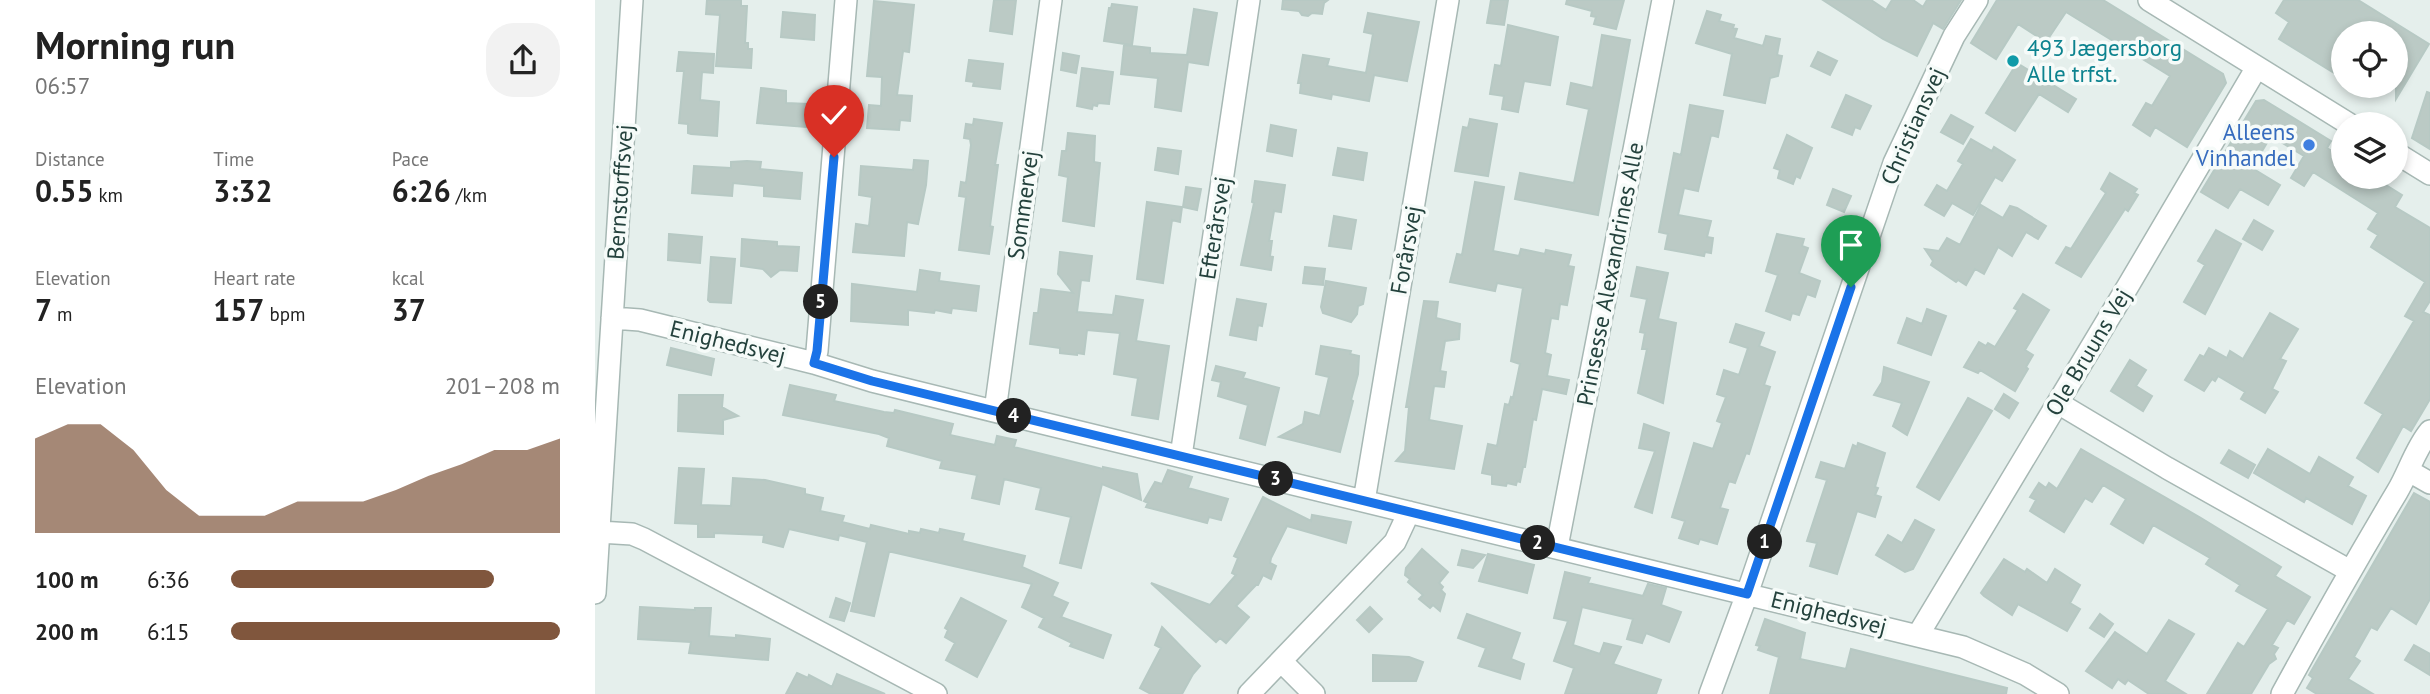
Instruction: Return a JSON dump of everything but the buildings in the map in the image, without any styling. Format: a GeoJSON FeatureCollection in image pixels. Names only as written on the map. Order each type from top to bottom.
{"type":"FeatureCollection","features":[{"type":"Feature","properties":{"kind":"street","name":"Bernstorffsvej"},"geometry":{"type":"LineString","coordinates":[[595,593],[632,0]]}},
{"type":"Feature","properties":{"kind":"street"},"geometry":{"type":"LineString","coordinates":[[814,363],[846,0]]}},
{"type":"Feature","properties":{"kind":"street","name":"Sommervej"},"geometry":{"type":"LineString","coordinates":[[995,411],[1051,0]]}},
{"type":"Feature","properties":{"kind":"street","name":"Efterårsvej"},"geometry":{"type":"LineString","coordinates":[[1181,456],[1249,0]]}},
{"type":"Feature","properties":{"kind":"street","name":"Forårsvej"},"geometry":{"type":"LineString","coordinates":[[1364,501],[1448,0]]}},
{"type":"Feature","properties":{"kind":"street","name":"Prinsesse Alexandrines Alle"},"geometry":{"type":"LineString","coordinates":[[1557,547],[1663,0]]}},
{"type":"Feature","properties":{"kind":"street","name":"Christiansvej"},"geometry":{"type":"LineString","coordinates":[[1710,694],[1747,594],[1894,163],[1954,36],[1977,0]]}},
{"type":"Feature","properties":{"kind":"street"},"geometry":{"type":"LineString","coordinates":[[2149,0],[2331,113]]}},
{"type":"Feature","properties":{"kind":"street","name":"Ole Bruuns Vej"},"geometry":{"type":"LineString","coordinates":[[1917,635],[2257,66]]}},
{"type":"Feature","properties":{"kind":"street"},"geometry":{"type":"LineString","coordinates":[[2408,160],[2430,174]]}},
{"type":"Feature","properties":{"kind":"street","name":"Enighedsvej"},"geometry":{"type":"LineString","coordinates":[[612,318],[640,320],[814,363],[872,381],[1917,635],[1993,658],[2058,694]]}},
{"type":"Feature","properties":{"kind":"street"},"geometry":{"type":"LineString","coordinates":[[2058,402],[2167,468],[2350,571]]}},
{"type":"Feature","properties":{"kind":"street"},"geometry":{"type":"LineString","coordinates":[[2281,694],[2409,471],[2419,444],[2430,431]]}},
{"type":"Feature","properties":{"kind":"street"},"geometry":{"type":"LineString","coordinates":[[2409,471],[2430,483]]}},
{"type":"Feature","properties":{"kind":"street"},"geometry":{"type":"LineString","coordinates":[[1249,694],[1395,542],[1409,512]]}},
{"type":"Feature","properties":{"kind":"street"},"geometry":{"type":"LineString","coordinates":[[599,532],[632,534],[644,539],[936,694]]}},
{"type":"Feature","properties":{"kind":"street"},"geometry":{"type":"LineString","coordinates":[[1282,662],[1314,694]]}},
{"type":"Feature","properties":{"kind":"place","name":"493 Jægersborg Alle trfst."},"geometry":{"type":"Point","coordinates":[2013,61]}},
{"type":"Feature","properties":{"kind":"place","name":"Alleens Vinhandel"},"geometry":{"type":"Point","coordinates":[2309,145]}},
{"type":"Feature","properties":{"kind":"route"},"geometry":{"type":"LineString","coordinates":[[834,157],[814,363],[872,381],[1747,594],[1851,287]]}}]}
